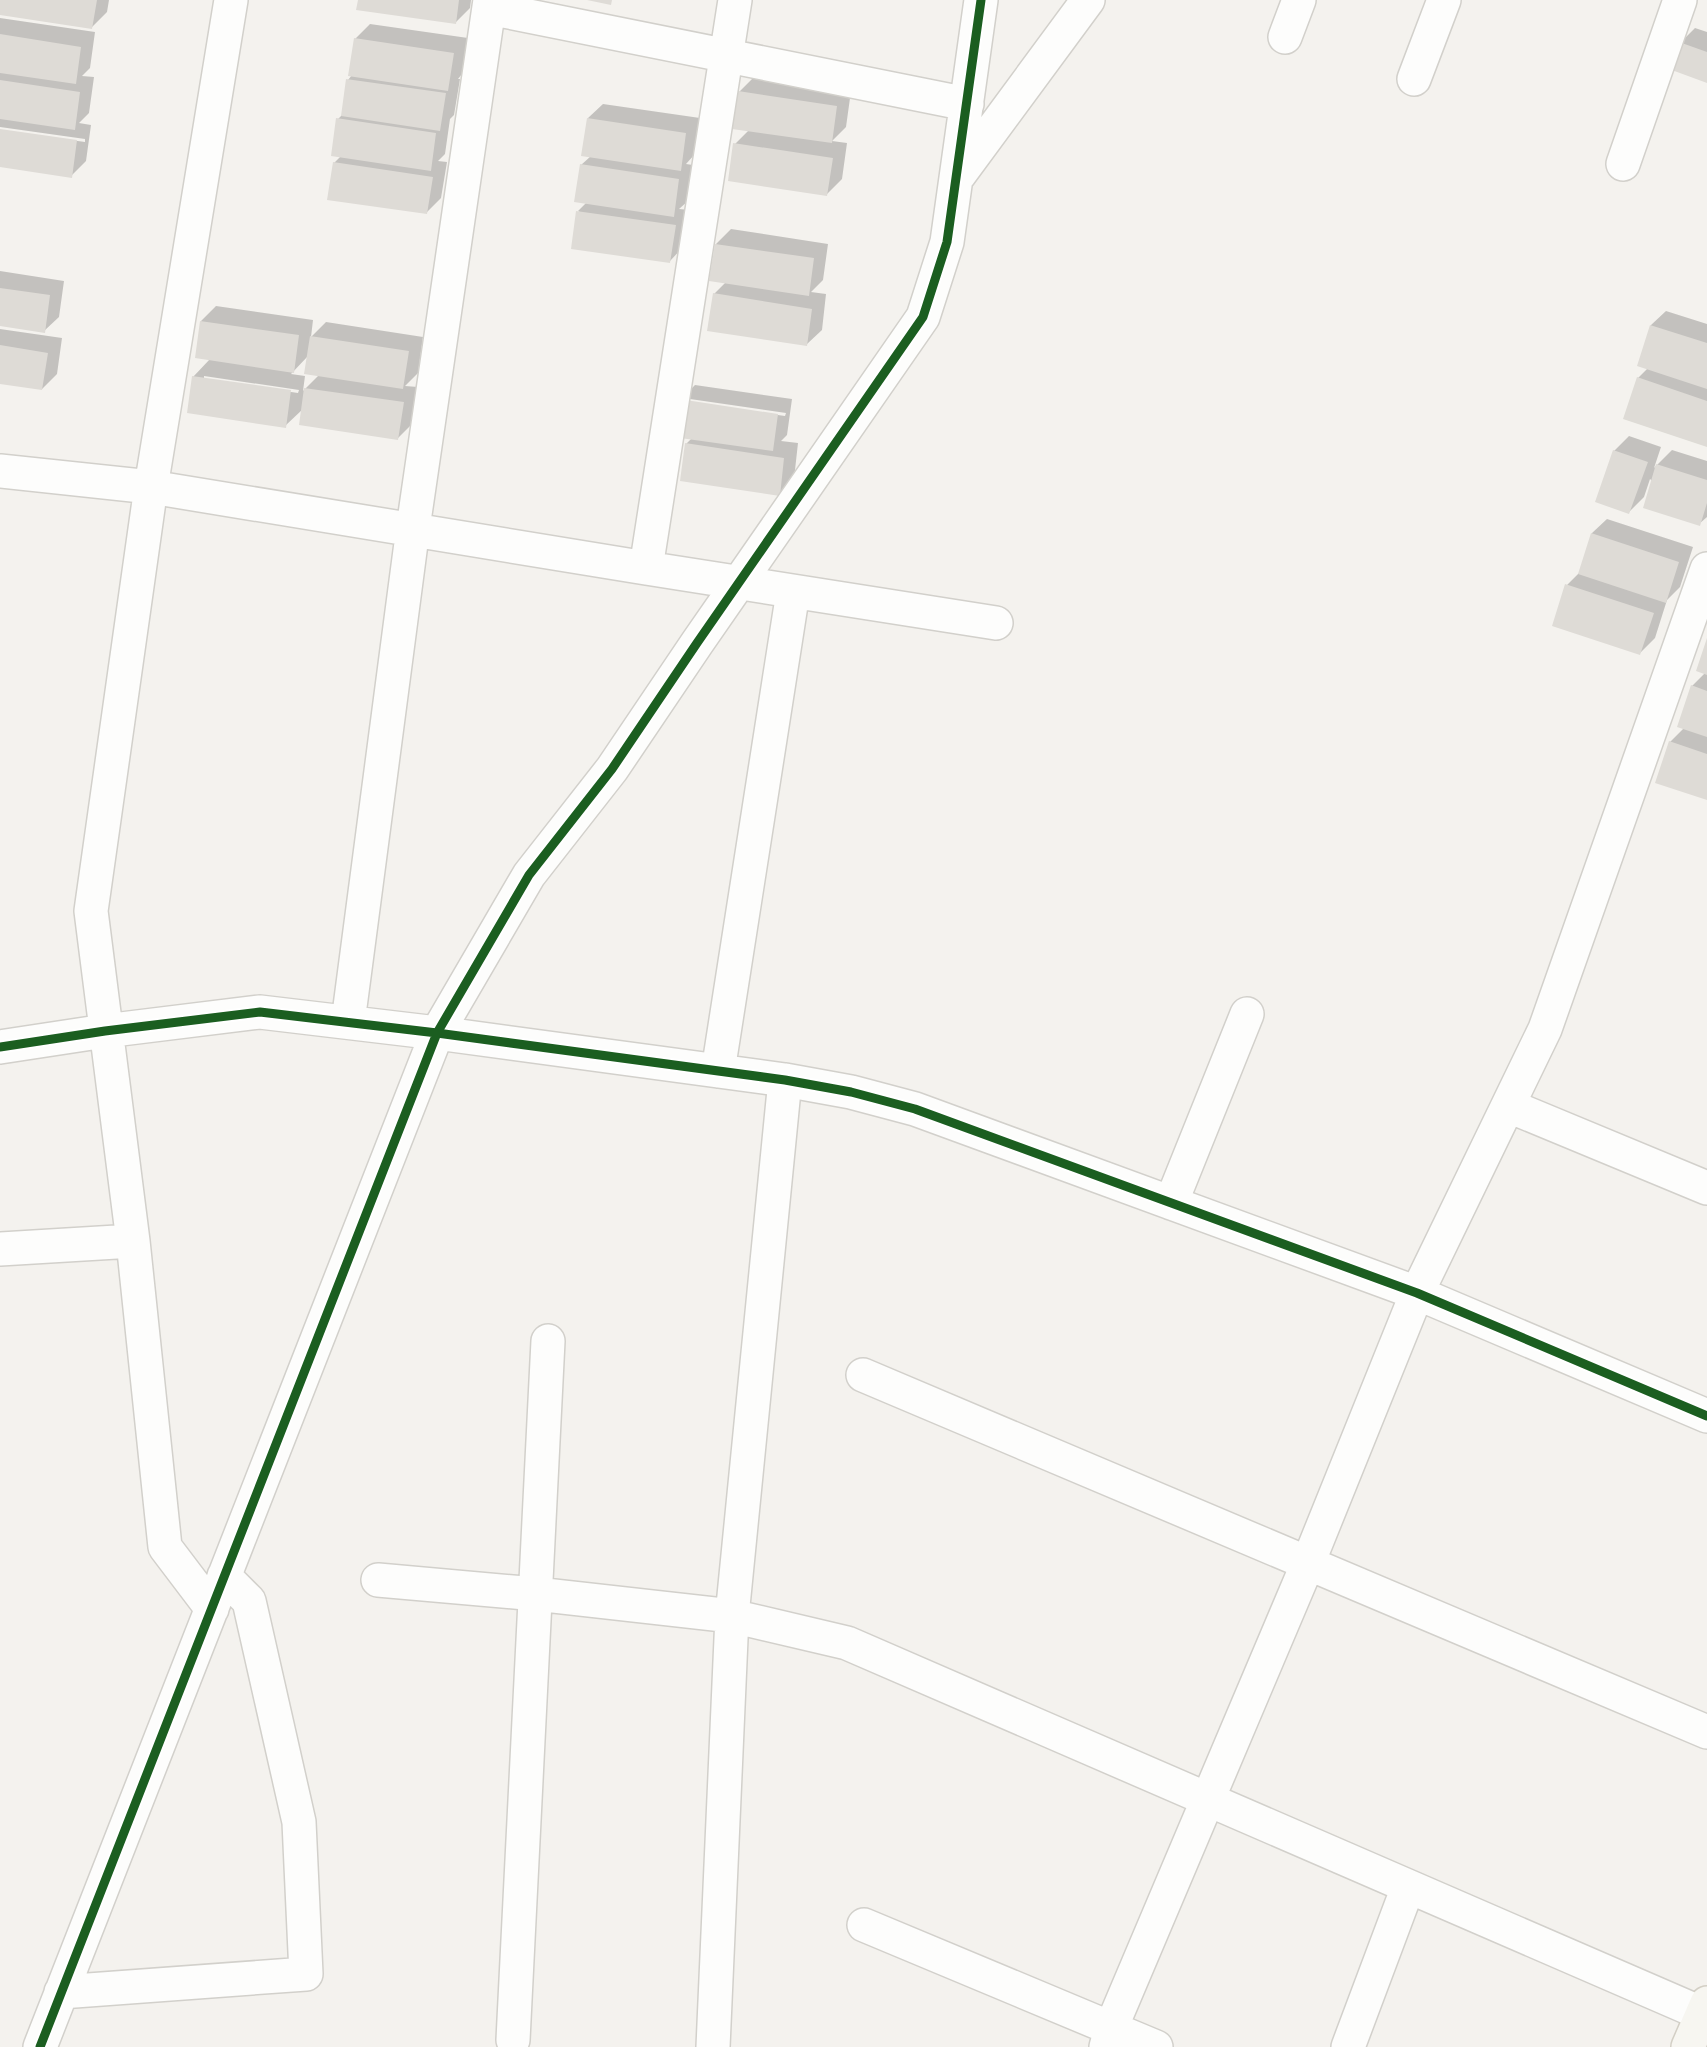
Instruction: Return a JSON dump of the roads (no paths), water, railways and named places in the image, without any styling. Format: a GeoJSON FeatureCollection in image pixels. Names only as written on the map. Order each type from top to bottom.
{"type":"FeatureCollection","features":[{"type":"Feature","properties":{"kind":"main road"},"geometry":{"type":"LineString","coordinates":[[1688,2047],[1705,2009]]}},
{"type":"Feature","properties":{"kind":"street"},"geometry":{"type":"LineString","coordinates":[[212,1609],[165,1546],[133,1241],[90,911],[151,487],[231,0]]}},
{"type":"Feature","properties":{"kind":"street"},"geometry":{"type":"LineString","coordinates":[[646,567],[735,0]]}},
{"type":"Feature","properties":{"kind":"street"},"geometry":{"type":"LineString","coordinates":[[40,2047],[437,1033],[529,875],[612,769],[923,317],[947,242],[981,0]]}},
{"type":"Feature","properties":{"kind":"street"},"geometry":{"type":"LineString","coordinates":[[957,178],[1088,0]]}},
{"type":"Feature","properties":{"kind":"street"},"geometry":{"type":"LineString","coordinates":[[1285,37],[1299,0]]}},
{"type":"Feature","properties":{"kind":"street"},"geometry":{"type":"LineString","coordinates":[[1414,79],[1444,0]]}},
{"type":"Feature","properties":{"kind":"street"},"geometry":{"type":"LineString","coordinates":[[1623,164],[1680,0]]}},
{"type":"Feature","properties":{"kind":"street"},"geometry":{"type":"LineString","coordinates":[[348,1022],[413,528],[490,4],[728,56],[967,104]]}},
{"type":"Feature","properties":{"kind":"street"},"geometry":{"type":"LineString","coordinates":[[0,471],[151,487],[996,623]]}},
{"type":"Feature","properties":{"kind":"street"},"geometry":{"type":"LineString","coordinates":[[1108,2038],[1308,1563],[1417,1293],[1545,1029],[1707,569]]}},
{"type":"Feature","properties":{"kind":"street"},"geometry":{"type":"LineString","coordinates":[[718,1071],[793,592]]}},
{"type":"Feature","properties":{"kind":"street"},"geometry":{"type":"LineString","coordinates":[[0,1047],[105,1031],[260,1012],[437,1033],[785,1080],[851,1092],[915,1109],[1417,1293],[1707,1416]]}},
{"type":"Feature","properties":{"kind":"street"},"geometry":{"type":"LineString","coordinates":[[1171,1203],[1247,1014]]}},
{"type":"Feature","properties":{"kind":"street"},"geometry":{"type":"LineString","coordinates":[[713,2047],[732,1617],[785,1080]]}},
{"type":"Feature","properties":{"kind":"street"},"geometry":{"type":"LineString","coordinates":[[1509,1106],[1707,1188]]}},
{"type":"Feature","properties":{"kind":"street"},"geometry":{"type":"LineString","coordinates":[[0,1249],[133,1241]]}},
{"type":"Feature","properties":{"kind":"street"},"geometry":{"type":"LineString","coordinates":[[513,2040],[548,1341]]}},
{"type":"Feature","properties":{"kind":"street"},"geometry":{"type":"LineString","coordinates":[[863,1375],[1707,1732]]}},
{"type":"Feature","properties":{"kind":"street"},"geometry":{"type":"LineString","coordinates":[[62,1992],[306,1974],[299,1822],[249,1601],[224,1576]]}},
{"type":"Feature","properties":{"kind":"street"},"geometry":{"type":"LineString","coordinates":[[378,1580],[536,1594],[732,1617],[847,1643],[1408,1887],[1705,2009]]}},
{"type":"Feature","properties":{"kind":"street"},"geometry":{"type":"LineString","coordinates":[[1348,2047],[1408,1887]]}},
{"type":"Feature","properties":{"kind":"street"},"geometry":{"type":"LineString","coordinates":[[864,1925],[1108,2038],[1156,2047]]}}]}
